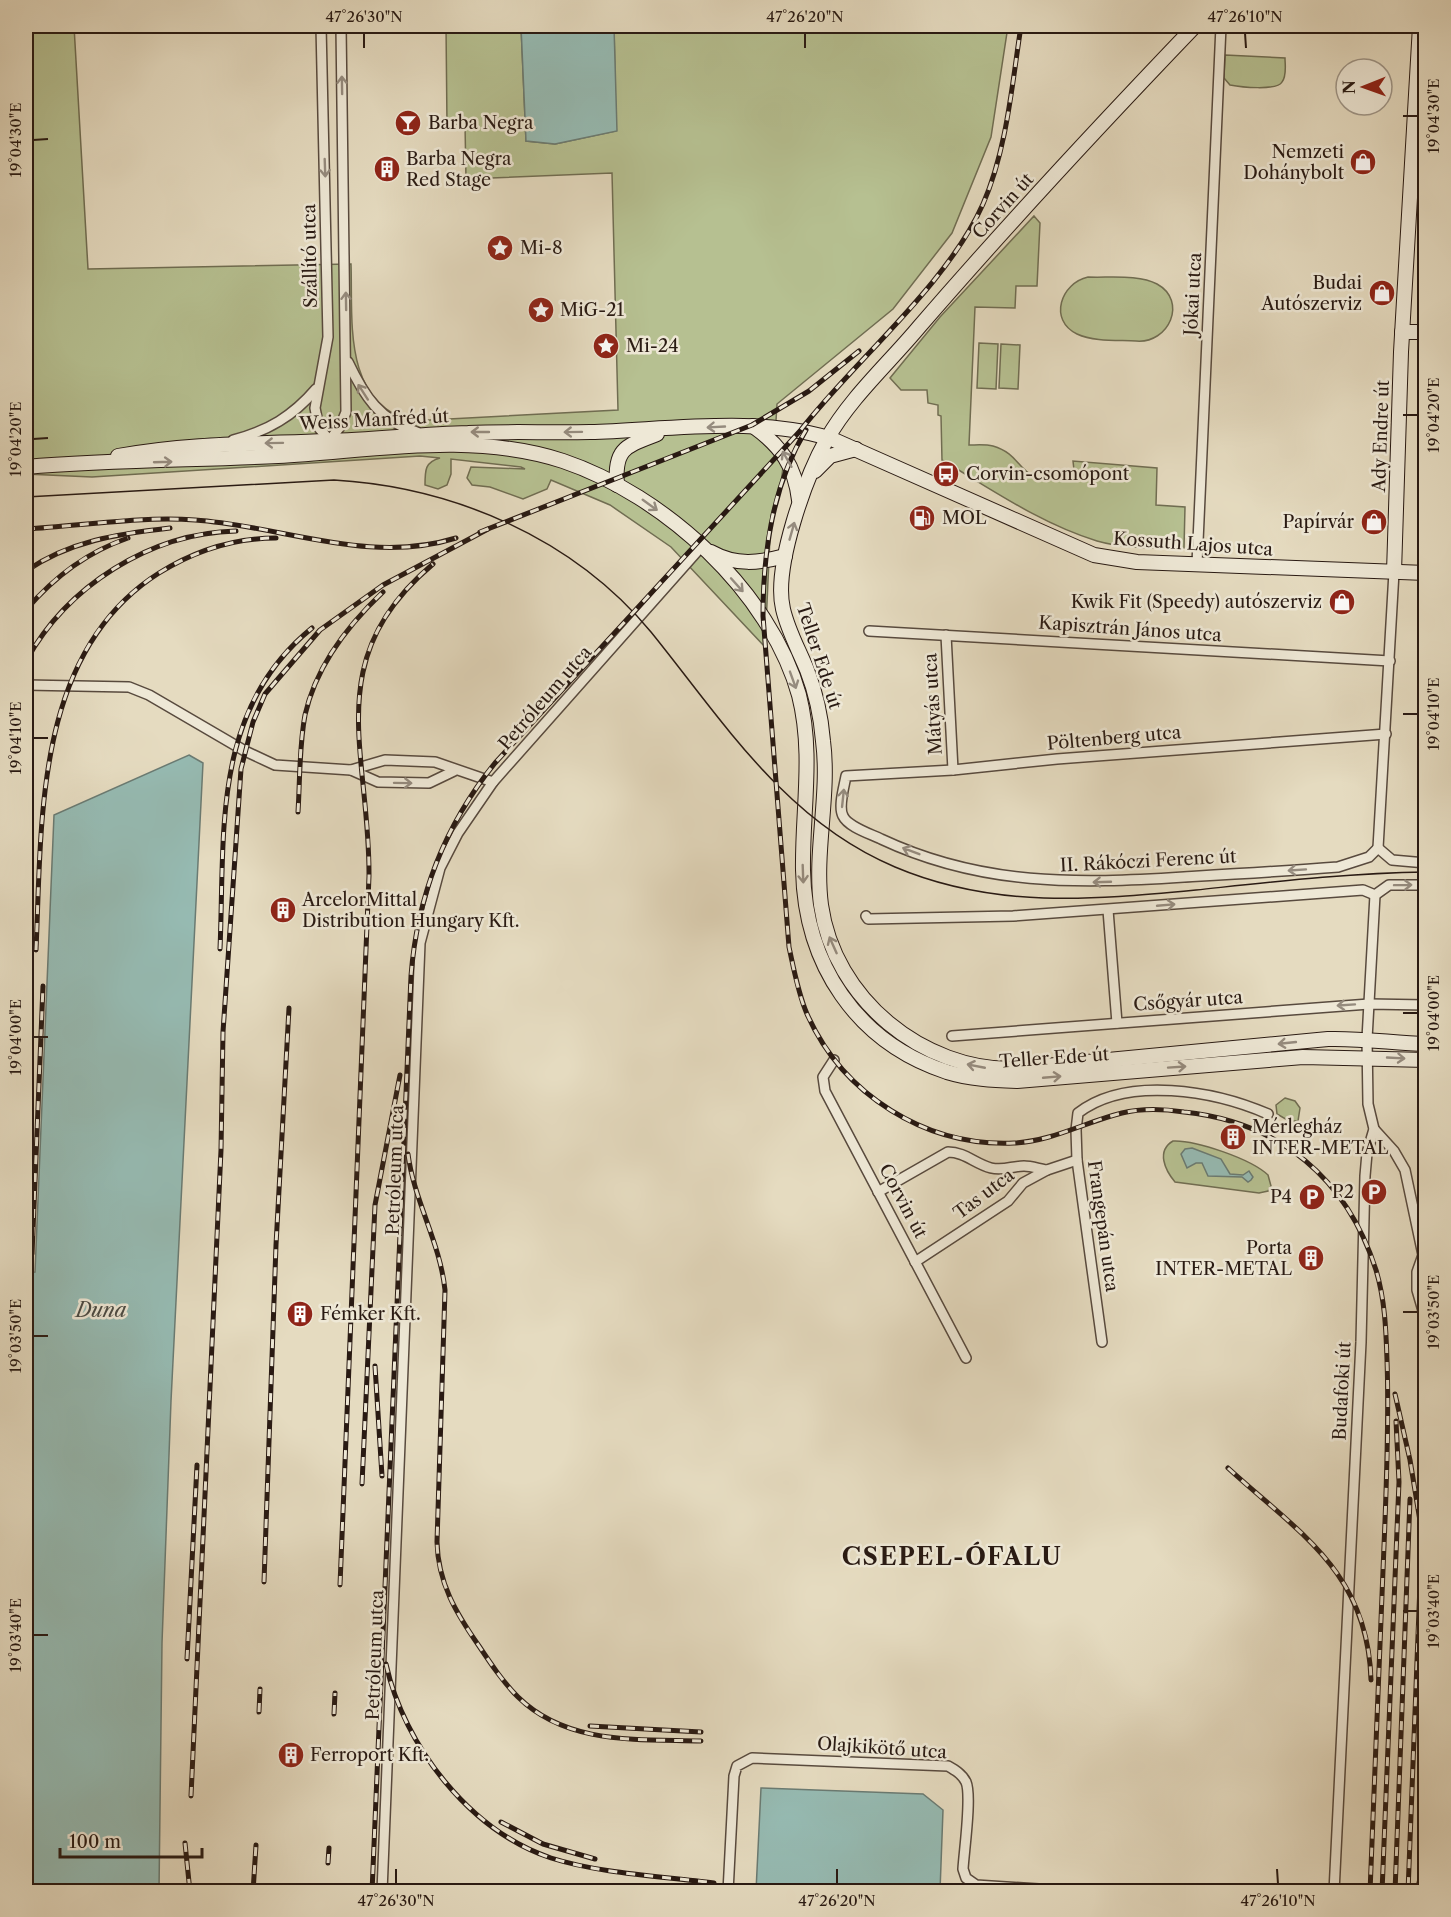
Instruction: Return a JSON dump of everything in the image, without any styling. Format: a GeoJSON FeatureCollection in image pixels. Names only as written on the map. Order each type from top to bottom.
{"type":"FeatureCollection","features":[{"type":"Feature","properties":{"kind":"main road","name":"Corvin út"},"geometry":{"type":"LineString","coordinates":[[843,415],[955,286],[1195,26]]}},
{"type":"Feature","properties":{"kind":"main road","name":"Ady Endre út"},"geometry":{"type":"LineString","coordinates":[[1394,572],[1402,332],[1420,26]]}},
{"type":"Feature","properties":{"kind":"main road"},"geometry":{"type":"LineString","coordinates":[[1402,332],[1425,332]]}},
{"type":"Feature","properties":{"kind":"main road"},"geometry":{"type":"LineString","coordinates":[[805,432],[826,426],[843,415]]}},
{"type":"Feature","properties":{"kind":"main road"},"geometry":{"type":"LineString","coordinates":[[702,546],[735,562],[765,561],[785,556],[807,483],[828,437],[843,415]]}},
{"type":"Feature","properties":{"kind":"main road"},"geometry":{"type":"LineString","coordinates":[[807,483],[830,456],[856,449],[845,436],[843,415]]}},
{"type":"Feature","properties":{"kind":"main road"},"geometry":{"type":"LineString","coordinates":[[752,425],[782,450],[795,473],[800,505]]}},
{"type":"Feature","properties":{"kind":"main road","name":"Weiss Manfréd út"},"geometry":{"type":"LineString","coordinates":[[84,462],[156,449],[219,444],[330,441],[425,435],[667,430],[752,425],[805,432]]}},
{"type":"Feature","properties":{"kind":"main road","name":"Weiss Manfréd út"},"geometry":{"type":"LineString","coordinates":[[617,484],[617,460],[620,453],[637,441],[667,430]]}},
{"type":"Feature","properties":{"kind":"main road","name":"Kossuth Lajos utca"},"geometry":{"type":"LineString","coordinates":[[805,432],[828,437],[1094,555],[1137,562],[1425,573]]}},
{"type":"Feature","properties":{"kind":"main road","name":"Weiss Manfréd út"},"geometry":{"type":"LineString","coordinates":[[26,467],[84,462],[157,462],[305,455],[462,444],[501,447],[561,460],[617,484],[671,520],[702,546]]}},
{"type":"Feature","properties":{"kind":"main road","name":"Teller Ede út"},"geometry":{"type":"LineString","coordinates":[[702,546],[763,616],[785,658],[798,695],[806,733],[808,779],[803,866],[807,914],[815,945],[826,969],[838,992],[862,1022],[923,1062],[949,1073],[983,1079],[1017,1081],[1303,1057],[1425,1060]]}},
{"type":"Feature","properties":{"kind":"main road","name":"Teller Ede út"},"geometry":{"type":"LineString","coordinates":[[785,556],[782,606],[790,634],[814,692],[826,759],[821,905],[829,937],[857,990],[897,1031],[929,1051],[976,1067],[1016,1069],[1328,1039],[1367,1039],[1387,1043],[1425,1044]]}},
{"type":"Feature","properties":{"kind":"street","name":"Szállító utca"},"geometry":{"type":"LineString","coordinates":[[321,26],[328,337],[315,408],[319,428],[330,441],[346,412],[341,26]]}},
{"type":"Feature","properties":{"kind":"street","name":"Jókai utca"},"geometry":{"type":"LineString","coordinates":[[1197,564],[1221,26]]}},
{"type":"Feature","properties":{"kind":"street"},"geometry":{"type":"LineString","coordinates":[[323,123],[343,123]]}},
{"type":"Feature","properties":{"kind":"street"},"geometry":{"type":"LineString","coordinates":[[327,259],[345,259]]}},
{"type":"Feature","properties":{"kind":"street","name":"Szállító utca"},"geometry":{"type":"LineString","coordinates":[[347,360],[360,388],[382,416],[400,427],[425,435]]}},
{"type":"Feature","properties":{"kind":"street"},"geometry":{"type":"LineString","coordinates":[[219,444],[283,422],[303,405],[318,387]]}},
{"type":"Feature","properties":{"kind":"street"},"geometry":{"type":"LineString","coordinates":[[305,455],[330,441],[348,451]]}},
{"type":"Feature","properties":{"kind":"street","name":"Petróleum utca"},"geometry":{"type":"LineString","coordinates":[[382,1892],[420,943],[440,868],[458,833],[493,782],[702,546]]}},
{"type":"Feature","properties":{"kind":"street","name":"Ady Endre út"},"geometry":{"type":"LineString","coordinates":[[1378,848],[1394,572]]}},
{"type":"Feature","properties":{"kind":"street","name":"Kapisztrán János utca"},"geometry":{"type":"LineString","coordinates":[[869,631],[1390,661]]}},
{"type":"Feature","properties":{"kind":"street","name":"Mátyás utca"},"geometry":{"type":"LineString","coordinates":[[946,635],[953,770]]}},
{"type":"Feature","properties":{"kind":"street"},"geometry":{"type":"LineString","coordinates":[[26,685],[129,687],[149,695],[245,751],[275,765],[351,770],[385,760],[435,762],[453,771],[493,782]]}},
{"type":"Feature","properties":{"kind":"street","name":"Pöltenberg utca"},"geometry":{"type":"LineString","coordinates":[[846,776],[953,770],[1057,759],[1386,734]]}},
{"type":"Feature","properties":{"kind":"street"},"geometry":{"type":"LineString","coordinates":[[351,770],[378,782],[429,783],[453,771]]}},
{"type":"Feature","properties":{"kind":"street","name":"II. Rákóczi Ferenc út"},"geometry":{"type":"LineString","coordinates":[[846,776],[841,814],[844,820],[892,844],[927,857],[1014,879],[1106,882],[1338,867],[1369,857],[1378,848]]}},
{"type":"Feature","properties":{"kind":"street"},"geometry":{"type":"LineString","coordinates":[[1378,848],[1392,860],[1425,863]]}},
{"type":"Feature","properties":{"kind":"street"},"geometry":{"type":"LineString","coordinates":[[866,916],[868,919],[1013,916],[1363,890],[1375,895],[1389,885],[1425,885]]}},
{"type":"Feature","properties":{"kind":"street","name":"Budafoki út"},"geometry":{"type":"LineString","coordinates":[[1334,1892],[1361,1342],[1365,1176],[1367,1153],[1374,1129],[1368,1104],[1367,1039],[1375,895]]}},
{"type":"Feature","properties":{"kind":"street"},"geometry":{"type":"LineString","coordinates":[[1108,910],[1118,1023]]}},
{"type":"Feature","properties":{"kind":"street","name":"Csőgyár utca"},"geometry":{"type":"LineString","coordinates":[[952,1036],[1369,1004],[1425,1005]]}},
{"type":"Feature","properties":{"kind":"street","name":"Corvin út"},"geometry":{"type":"LineString","coordinates":[[834,1060],[823,1077],[825,1091],[966,1358]]}},
{"type":"Feature","properties":{"kind":"street","name":"Frangepán utca"},"geometry":{"type":"LineString","coordinates":[[1102,1342],[1077,1160],[1078,1113],[1090,1104],[1112,1096],[1176,1090],[1221,1096],[1268,1114]]}},
{"type":"Feature","properties":{"kind":"street"},"geometry":{"type":"LineString","coordinates":[[1374,1129],[1395,1151],[1405,1170],[1424,1255],[1417,1272],[1417,1290],[1425,1321]]}},
{"type":"Feature","properties":{"kind":"street"},"geometry":{"type":"LineString","coordinates":[[878,1192],[948,1152],[964,1155],[977,1164],[993,1168],[1006,1170],[1025,1166],[1047,1170]]}},
{"type":"Feature","properties":{"kind":"street","name":"Tas utca"},"geometry":{"type":"LineString","coordinates":[[915,1262],[1008,1201],[1023,1183],[1047,1170],[1077,1160]]}},
{"type":"Feature","properties":{"kind":"street","name":"Olajkikötő utca"},"geometry":{"type":"LineString","coordinates":[[728,1892],[734,1776],[737,1766],[752,1758],[948,1766],[959,1772],[966,1782],[963,1869],[966,1878],[976,1885],[1085,1892]]}},
{"type":"Feature","properties":{"kind":"green space"},"geometry":{"type":"Polygon","coordinates":[[[26,26],[74,26],[88,269],[351,264],[353,333],[362,377],[373,396],[389,411],[411,421],[618,410],[612,173],[466,179],[465,124],[447,124],[446,26],[521,26],[526,141],[555,144],[616,131],[614,26],[1008,26],[991,137],[952,233],[893,309],[777,404],[774,454],[783,467],[781,483],[771,515],[765,647],[671,547],[610,505],[551,480],[547,489],[523,499],[490,487],[472,485],[467,478],[471,467],[525,469],[521,467],[451,459],[451,474],[447,485],[438,489],[425,485],[425,475],[429,464],[440,458],[420,456],[92,477],[26,474],[26,26]]]}},
{"type":"Feature","properties":{"kind":"green space"},"geometry":{"type":"Polygon","coordinates":[[[1225,55],[1285,58],[1284,80],[1273,87],[1230,85],[1224,78],[1225,55]]]}},
{"type":"Feature","properties":{"kind":"green space"},"geometry":{"type":"Polygon","coordinates":[[[1034,216],[1040,223],[1037,286],[1016,286],[1015,308],[975,307],[969,445],[990,445],[1004,450],[1029,473],[1048,480],[1064,480],[1074,470],[1073,461],[1157,468],[1156,505],[1185,507],[1184,548],[1129,547],[1108,544],[1076,534],[1036,516],[942,460],[941,416],[938,415],[938,405],[928,403],[927,390],[901,390],[890,378],[940,317],[1034,216]]]}},
{"type":"Feature","properties":{"kind":"green space"},"geometry":{"type":"Polygon","coordinates":[[[1088,277],[1133,278],[1157,284],[1166,291],[1173,310],[1165,329],[1158,336],[1136,341],[1084,337],[1068,328],[1061,311],[1065,294],[1071,286],[1088,277]]]}},
{"type":"Feature","properties":{"kind":"green space"},"geometry":{"type":"Polygon","coordinates":[[[979,343],[998,344],[996,389],[977,388],[979,343]]]}},
{"type":"Feature","properties":{"kind":"green space"},"geometry":{"type":"Polygon","coordinates":[[[1001,344],[1020,345],[1018,389],[999,388],[1001,344]]]}},
{"type":"Feature","properties":{"kind":"green space"},"geometry":{"type":"Polygon","coordinates":[[[1285,1098],[1295,1101],[1300,1108],[1298,1121],[1289,1121],[1277,1114],[1276,1105],[1285,1098]]]}},
{"type":"Feature","properties":{"kind":"green space"},"geometry":{"type":"Polygon","coordinates":[[[1173,1141],[1209,1147],[1237,1157],[1268,1175],[1271,1186],[1268,1191],[1259,1193],[1175,1182],[1164,1161],[1165,1150],[1173,1141]]]}},
{"type":"Feature","properties":{"kind":"water"},"geometry":{"type":"Polygon","coordinates":[[[521,26],[614,26],[617,131],[555,144],[526,141],[521,26]]]}},
{"type":"Feature","properties":{"kind":"water","name":"Duna"},"geometry":{"type":"Polygon","coordinates":[[[189,755],[203,763],[171,1401],[162,1643],[159,1891],[26,1891],[26,1273],[35,1272],[54,815],[189,755]]]}},
{"type":"Feature","properties":{"kind":"water"},"geometry":{"type":"Polygon","coordinates":[[[1192,1148],[1221,1159],[1230,1174],[1243,1175],[1249,1171],[1253,1177],[1248,1182],[1242,1177],[1208,1176],[1202,1163],[1196,1163],[1187,1168],[1181,1154],[1185,1149],[1192,1148]]]}},
{"type":"Feature","properties":{"kind":"water"},"geometry":{"type":"Polygon","coordinates":[[[761,1788],[923,1794],[943,1810],[940,1891],[756,1891],[761,1788]]]}},
{"type":"Feature","properties":{"kind":"tram line"},"geometry":{"type":"LineString","coordinates":[[26,497],[334,480],[423,493],[466,506],[508,523],[548,544],[620,599],[651,632],[759,766],[788,796],[821,823],[856,847],[895,867],[969,890],[1044,898],[1119,897],[1339,876],[1426,872]]}},
{"type":"Feature","properties":{"kind":"railway"},"geometry":{"type":"LineString","coordinates":[[372,1892],[411,976],[420,918],[436,863],[462,811],[495,763],[800,431],[924,293],[947,264],[983,204],[998,161],[1008,116],[1021,26]]}},
{"type":"Feature","properties":{"kind":"railway"},"geometry":{"type":"LineString","coordinates":[[480,532],[752,425],[809,391],[859,351]]}},
{"type":"Feature","properties":{"kind":"railway"},"geometry":{"type":"LineString","coordinates":[[806,430],[794,451],[777,497],[765,568],[763,616],[789,947],[804,1006],[823,1043],[842,1069],[865,1091],[891,1110],[919,1125],[950,1136],[981,1142],[1028,1142],[1122,1113],[1145,1110],[1176,1111],[1219,1118],[1250,1128],[1279,1142],[1305,1161],[1328,1183],[1347,1208],[1363,1237],[1376,1270],[1385,1326],[1388,1420],[1370,1892]]}},
{"type":"Feature","properties":{"kind":"railway"},"geometry":{"type":"LineString","coordinates":[[26,529],[131,520],[174,519],[228,524],[358,546],[423,545],[456,538]]}},
{"type":"Feature","properties":{"kind":"railway"},"geometry":{"type":"LineString","coordinates":[[26,571],[60,552],[95,540],[170,528]]}},
{"type":"Feature","properties":{"kind":"railway"},"geometry":{"type":"LineString","coordinates":[[191,1796],[221,1150],[223,1032],[241,769],[253,722],[265,694],[320,630],[383,585],[488,529]]}},
{"type":"Feature","properties":{"kind":"railway"},"geometry":{"type":"LineString","coordinates":[[26,661],[43,634],[64,609],[88,587],[114,569],[143,553],[173,542],[204,534],[236,531]]}},
{"type":"Feature","properties":{"kind":"railway"},"geometry":{"type":"LineString","coordinates":[[26,610],[72,567],[85,558],[128,538]]}},
{"type":"Feature","properties":{"kind":"railway"},"geometry":{"type":"LineString","coordinates":[[36,950],[40,847],[53,742],[67,693],[88,647],[118,607],[172,565],[201,552],[230,543],[276,538]]}},
{"type":"Feature","properties":{"kind":"railway"},"geometry":{"type":"LineString","coordinates":[[340,1585],[369,876],[359,710],[363,672],[375,636],[398,600],[433,564]]}},
{"type":"Feature","properties":{"kind":"railway"},"geometry":{"type":"LineString","coordinates":[[298,812],[302,739],[310,697],[325,663],[346,632],[383,592]]}},
{"type":"Feature","properties":{"kind":"railway"},"geometry":{"type":"LineString","coordinates":[[220,949],[225,818],[230,775],[240,735],[256,696],[279,661],[312,628]]}},
{"type":"Feature","properties":{"kind":"railway"},"geometry":{"type":"LineString","coordinates":[[32,1254],[43,986]]}},
{"type":"Feature","properties":{"kind":"railway"},"geometry":{"type":"LineString","coordinates":[[264,1582],[276,1245],[289,1008]]}},
{"type":"Feature","properties":{"kind":"railway"},"geometry":{"type":"LineString","coordinates":[[362,1484],[375,1205],[400,1075]]}},
{"type":"Feature","properties":{"kind":"railway"},"geometry":{"type":"LineString","coordinates":[[408,1154],[416,1188],[438,1255],[445,1290],[437,1542],[441,1571],[450,1597],[471,1634],[502,1679],[537,1713],[558,1724],[604,1736],[701,1741]]}},
{"type":"Feature","properties":{"kind":"railway"},"geometry":{"type":"LineString","coordinates":[[375,1366],[382,1476]]}},
{"type":"Feature","properties":{"kind":"railway"},"geometry":{"type":"LineString","coordinates":[[1395,1394],[1410,1460],[1422,1533],[1408,1892]]}},
{"type":"Feature","properties":{"kind":"railway"},"geometry":{"type":"LineString","coordinates":[[1382,1892],[1399,1482],[1396,1421]]}},
{"type":"Feature","properties":{"kind":"railway"},"geometry":{"type":"LineString","coordinates":[[187,1659],[197,1465]]}},
{"type":"Feature","properties":{"kind":"railway"},"geometry":{"type":"LineString","coordinates":[[1228,1468],[1304,1535],[1343,1583],[1357,1610],[1367,1643],[1371,1680]]}},
{"type":"Feature","properties":{"kind":"railway"},"geometry":{"type":"LineString","coordinates":[[1395,1892],[1410,1499]]}},
{"type":"Feature","properties":{"kind":"railway"},"geometry":{"type":"LineString","coordinates":[[386,1664],[395,1695],[408,1725],[425,1754],[445,1782],[494,1828],[521,1845],[551,1858],[570,1863],[611,1871],[714,1883]]}},
{"type":"Feature","properties":{"kind":"railway"},"geometry":{"type":"LineString","coordinates":[[259,1712],[260,1689]]}},
{"type":"Feature","properties":{"kind":"railway"},"geometry":{"type":"LineString","coordinates":[[334,1714],[335,1693]]}},
{"type":"Feature","properties":{"kind":"railway"},"geometry":{"type":"LineString","coordinates":[[590,1726],[701,1732]]}},
{"type":"Feature","properties":{"kind":"railway"},"geometry":{"type":"LineString","coordinates":[[501,1822],[543,1844],[595,1859]]}},
{"type":"Feature","properties":{"kind":"railway"},"geometry":{"type":"LineString","coordinates":[[185,1843],[190,1892]]}},
{"type":"Feature","properties":{"kind":"railway"},"geometry":{"type":"LineString","coordinates":[[253,1892],[256,1845]]}},
{"type":"Feature","properties":{"kind":"railway"},"geometry":{"type":"LineString","coordinates":[[328,1863],[329,1848]]}},
{"type":"Feature","properties":{"kind":"railway"},"geometry":{"type":"LineString","coordinates":[[1417,1892],[1426,1851]]}},
{"type":"Feature","properties":{"kind":"place","name":"Barba Negra"},"geometry":{"type":"Point","coordinates":[408,123]}},
{"type":"Feature","properties":{"kind":"place","name":"Nemzeti Dohánybolt"},"geometry":{"type":"Point","coordinates":[1363,162]}},
{"type":"Feature","properties":{"kind":"place","name":"Barba Negra Red Stage"},"geometry":{"type":"Point","coordinates":[387,169]}},
{"type":"Feature","properties":{"kind":"place","name":"Mi-8"},"geometry":{"type":"Point","coordinates":[500,248]}},
{"type":"Feature","properties":{"kind":"place","name":"Budai Autószerviz"},"geometry":{"type":"Point","coordinates":[1382,293]}},
{"type":"Feature","properties":{"kind":"place","name":"MiG-21"},"geometry":{"type":"Point","coordinates":[541,310]}},
{"type":"Feature","properties":{"kind":"place","name":"Mi-24"},"geometry":{"type":"Point","coordinates":[606,346]}},
{"type":"Feature","properties":{"kind":"place","name":"Corvin-csomópont"},"geometry":{"type":"Point","coordinates":[946,474]}},
{"type":"Feature","properties":{"kind":"place","name":"MOL"},"geometry":{"type":"Point","coordinates":[922,518]}},
{"type":"Feature","properties":{"kind":"place","name":"Papírvár"},"geometry":{"type":"Point","coordinates":[1374,522]}},
{"type":"Feature","properties":{"kind":"place","name":"Kwik Fit (Speedy) autószerviz"},"geometry":{"type":"Point","coordinates":[1342,602]}},
{"type":"Feature","properties":{"kind":"place","name":"ArcelorMittal Distribution Hungary Kft."},"geometry":{"type":"Point","coordinates":[283,910]}},
{"type":"Feature","properties":{"kind":"place","name":"Mérlegház INTER-METAL"},"geometry":{"type":"Point","coordinates":[1233,1137]}},
{"type":"Feature","properties":{"kind":"place","name":"P2"},"geometry":{"type":"Point","coordinates":[1374,1192]}},
{"type":"Feature","properties":{"kind":"place","name":"P4"},"geometry":{"type":"Point","coordinates":[1312,1197]}},
{"type":"Feature","properties":{"kind":"place","name":"Porta INTER-METAL"},"geometry":{"type":"Point","coordinates":[1311,1258]}},
{"type":"Feature","properties":{"kind":"place","name":"Fémker Kft."},"geometry":{"type":"Point","coordinates":[300,1314]}},
{"type":"Feature","properties":{"kind":"place","name":"Ferroport Kft."},"geometry":{"type":"Point","coordinates":[291,1755]}},
{"type":"Feature","properties":{"kind":"district","name":"CSEPEL-ÓFALU"},"geometry":{"type":"Point","coordinates":[952,1557]}}]}
